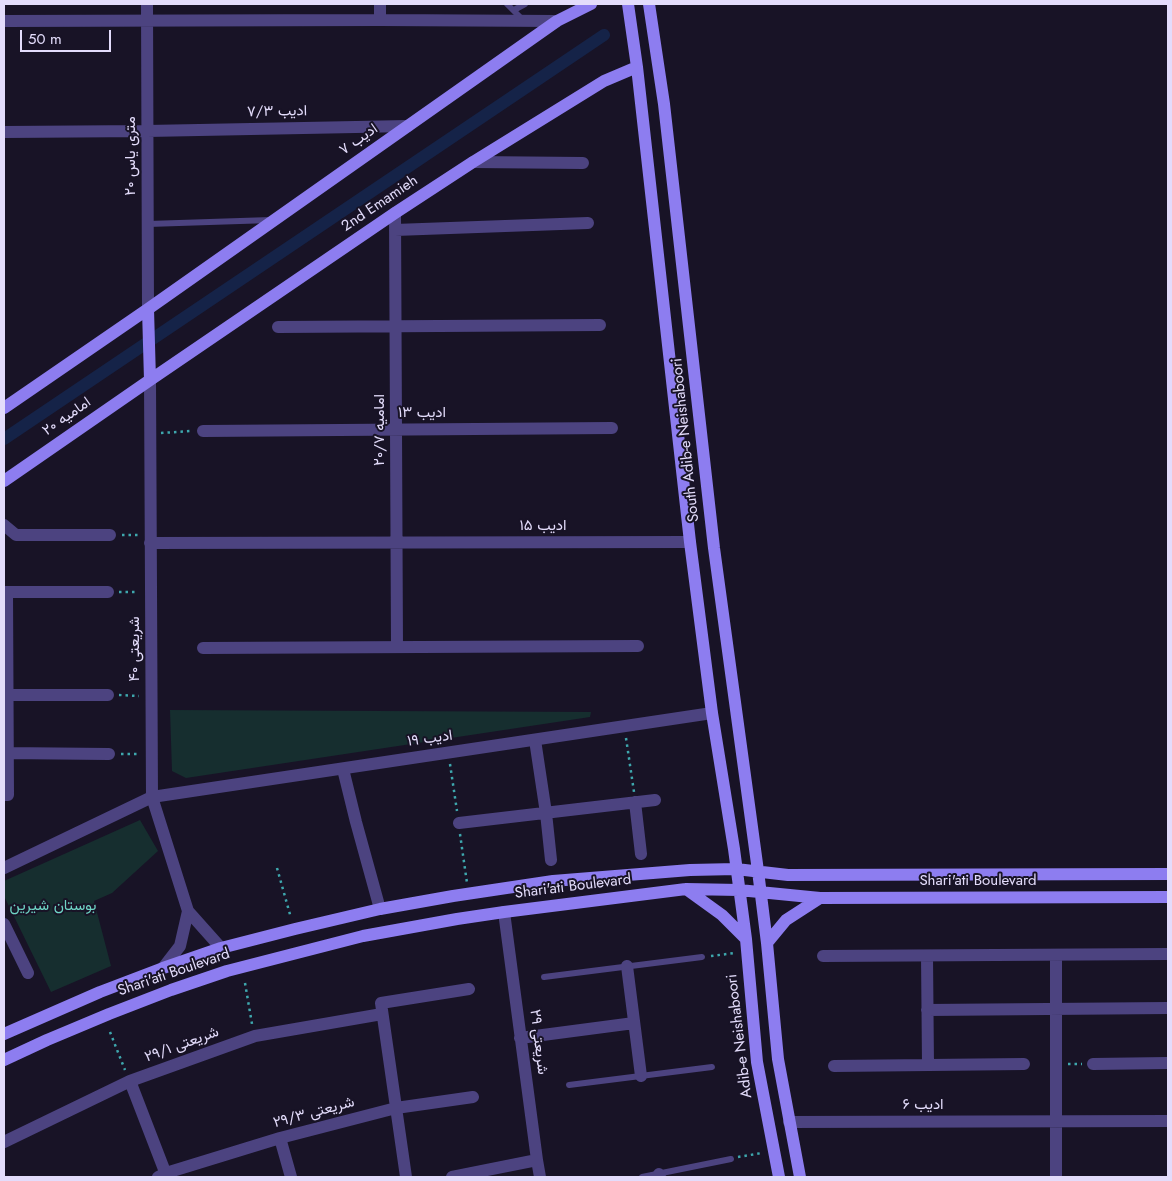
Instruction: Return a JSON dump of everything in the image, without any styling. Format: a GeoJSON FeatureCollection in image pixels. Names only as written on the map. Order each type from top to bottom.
{"type":"FeatureCollection","features":[{"type":"Feature","properties":{"kind":"main road","name":"ادیب ۷"},"geometry":{"type":"LineString","coordinates":[[148,308],[557,21],[591,4]]}},
{"type":"Feature","properties":{"kind":"main road","name":"South Adib-e Neishaboori"},"geometry":{"type":"LineString","coordinates":[[628,4],[637,67],[690,542],[712,714],[739,890]]}},
{"type":"Feature","properties":{"kind":"main road","name":"South Adib-e Neishaboori"},"geometry":{"type":"LineString","coordinates":[[649,4],[664,104],[714,548],[760,891]]}},
{"type":"Feature","properties":{"kind":"main road","name":"2nd Emamieh"},"geometry":{"type":"LineString","coordinates":[[150,380],[473,162],[604,81],[637,67]]}},
{"type":"Feature","properties":{"kind":"main road"},"geometry":{"type":"LineString","coordinates":[[148,308],[150,380]]}},
{"type":"Feature","properties":{"kind":"main road"},"geometry":{"type":"LineString","coordinates":[[4,408],[148,308]]}},
{"type":"Feature","properties":{"kind":"main road","name":"امامیه ۲۰"},"geometry":{"type":"LineString","coordinates":[[4,481],[150,380]]}},
{"type":"Feature","properties":{"kind":"main road","name":"Shari'ati Boulevard"},"geometry":{"type":"LineString","coordinates":[[4,1034],[100,992],[221,948],[380,909],[553,881],[690,870],[736,869],[788,875],[1168,874]]}},
{"type":"Feature","properties":{"kind":"main road","name":"Shari'ati Boulevard"},"geometry":{"type":"LineString","coordinates":[[4,1060],[109,1014],[227,971],[363,936],[504,912],[686,889],[760,891],[820,898],[1168,897]]}},
{"type":"Feature","properties":{"kind":"main road"},"geometry":{"type":"LineString","coordinates":[[686,889],[722,915],[746,946]]}},
{"type":"Feature","properties":{"kind":"main road","name":"Adib-e Neishaboori"},"geometry":{"type":"LineString","coordinates":[[739,890],[757,1062],[779,1177]]}},
{"type":"Feature","properties":{"kind":"main road"},"geometry":{"type":"LineString","coordinates":[[760,891],[778,1059],[800,1177]]}},
{"type":"Feature","properties":{"kind":"main road"},"geometry":{"type":"LineString","coordinates":[[767,944],[786,920],[820,898]]}},
{"type":"Feature","properties":{"kind":"street","name":"۲۰ متری یاس"},"geometry":{"type":"LineString","coordinates":[[147,4],[148,308]]}},
{"type":"Feature","properties":{"kind":"street"},"geometry":{"type":"LineString","coordinates":[[380,4],[380,20]]}},
{"type":"Feature","properties":{"kind":"street"},"geometry":{"type":"LineString","coordinates":[[4,21],[557,21]]}},
{"type":"Feature","properties":{"kind":"street","name":"ادیب ۷/۳"},"geometry":{"type":"LineString","coordinates":[[4,132],[408,126]]}},
{"type":"Feature","properties":{"kind":"street"},"geometry":{"type":"LineString","coordinates":[[473,162],[583,163]]}},
{"type":"Feature","properties":{"kind":"street","name":"امامیه ۲۰/۷"},"geometry":{"type":"LineString","coordinates":[[395,213],[397,647]]}},
{"type":"Feature","properties":{"kind":"street"},"geometry":{"type":"LineString","coordinates":[[395,230],[588,223]]}},
{"type":"Feature","properties":{"kind":"street"},"geometry":{"type":"LineString","coordinates":[[278,327],[600,325]]}},
{"type":"Feature","properties":{"kind":"street","name":"شریعتی ۴۰"},"geometry":{"type":"LineString","coordinates":[[150,380],[152,797],[188,911],[221,948]]}},
{"type":"Feature","properties":{"kind":"street","name":"ادیب ۱۳"},"geometry":{"type":"LineString","coordinates":[[203,431],[612,428]]}},
{"type":"Feature","properties":{"kind":"street"},"geometry":{"type":"LineString","coordinates":[[4,525],[16,535],[110,535]]}},
{"type":"Feature","properties":{"kind":"street","name":"ادیب ۱۵"},"geometry":{"type":"LineString","coordinates":[[150,539],[397,542],[690,542]]}},
{"type":"Feature","properties":{"kind":"street"},"geometry":{"type":"LineString","coordinates":[[6,795],[6,592],[108,592]]}},
{"type":"Feature","properties":{"kind":"street"},"geometry":{"type":"LineString","coordinates":[[203,648],[638,646]]}},
{"type":"Feature","properties":{"kind":"street"},"geometry":{"type":"LineString","coordinates":[[6,695],[108,695]]}},
{"type":"Feature","properties":{"kind":"street","name":"ادیب ۱۹"},"geometry":{"type":"LineString","coordinates":[[4,868],[152,797],[712,714]]}},
{"type":"Feature","properties":{"kind":"street"},"geometry":{"type":"LineString","coordinates":[[535,740],[551,860]]}},
{"type":"Feature","properties":{"kind":"street"},"geometry":{"type":"LineString","coordinates":[[6,753],[109,754]]}},
{"type":"Feature","properties":{"kind":"street"},"geometry":{"type":"LineString","coordinates":[[343,769],[380,909]]}},
{"type":"Feature","properties":{"kind":"street"},"geometry":{"type":"LineString","coordinates":[[459,823],[655,800]]}},
{"type":"Feature","properties":{"kind":"street"},"geometry":{"type":"LineString","coordinates":[[635,802],[641,854]]}},
{"type":"Feature","properties":{"kind":"street"},"geometry":{"type":"LineString","coordinates":[[163,968],[180,946],[188,911]]}},
{"type":"Feature","properties":{"kind":"street","name":"شریعتی ۲۹"},"geometry":{"type":"LineString","coordinates":[[504,912],[540,1177]]}},
{"type":"Feature","properties":{"kind":"street"},"geometry":{"type":"LineString","coordinates":[[4,924],[28,973]]}},
{"type":"Feature","properties":{"kind":"street"},"geometry":{"type":"LineString","coordinates":[[823,956],[1168,954]]}},
{"type":"Feature","properties":{"kind":"street"},"geometry":{"type":"LineString","coordinates":[[1056,955],[1056,1177]]}},
{"type":"Feature","properties":{"kind":"street"},"geometry":{"type":"LineString","coordinates":[[927,956],[928,1065]]}},
{"type":"Feature","properties":{"kind":"street"},"geometry":{"type":"LineString","coordinates":[[627,966],[641,1076]]}},
{"type":"Feature","properties":{"kind":"street","name":"شریعتی ۲۹/۱"},"geometry":{"type":"LineString","coordinates":[[4,1142],[130,1081],[255,1036],[468,989]]}},
{"type":"Feature","properties":{"kind":"street"},"geometry":{"type":"LineString","coordinates":[[382,1008],[406,1177]]}},
{"type":"Feature","properties":{"kind":"street"},"geometry":{"type":"LineString","coordinates":[[927,1010],[1168,1008]]}},
{"type":"Feature","properties":{"kind":"street"},"geometry":{"type":"LineString","coordinates":[[520,1038],[634,1023]]}},
{"type":"Feature","properties":{"kind":"street"},"geometry":{"type":"LineString","coordinates":[[834,1066],[1024,1064]]}},
{"type":"Feature","properties":{"kind":"street"},"geometry":{"type":"LineString","coordinates":[[1093,1064],[1168,1064]]}},
{"type":"Feature","properties":{"kind":"street"},"geometry":{"type":"LineString","coordinates":[[130,1081],[164,1176]]}},
{"type":"Feature","properties":{"kind":"street","name":"شریعتی ۲۹/۳"},"geometry":{"type":"LineString","coordinates":[[164,1176],[280,1138],[396,1108],[473,1097]]}},
{"type":"Feature","properties":{"kind":"street","name":"ادیب ۶"},"geometry":{"type":"LineString","coordinates":[[789,1122],[1168,1121]]}},
{"type":"Feature","properties":{"kind":"street"},"geometry":{"type":"LineString","coordinates":[[280,1138],[291,1177]]}},
{"type":"Feature","properties":{"kind":"street"},"geometry":{"type":"LineString","coordinates":[[452,1177],[537,1160]]}},
{"type":"Feature","properties":{"kind":"lane"},"geometry":{"type":"LineString","coordinates":[[507,4],[524,21]]}},
{"type":"Feature","properties":{"kind":"lane"},"geometry":{"type":"LineString","coordinates":[[514,10],[525,4]]}},
{"type":"Feature","properties":{"kind":"lane"},"geometry":{"type":"LineString","coordinates":[[148,224],[274,220]]}},
{"type":"Feature","properties":{"kind":"lane"},"geometry":{"type":"LineString","coordinates":[[544,977],[702,957]]}},
{"type":"Feature","properties":{"kind":"lane"},"geometry":{"type":"LineString","coordinates":[[569,1085],[712,1067]]}},
{"type":"Feature","properties":{"kind":"lane"},"geometry":{"type":"LineString","coordinates":[[642,1177],[660,1175],[731,1159]]}},
{"type":"Feature","properties":{"kind":"path"},"geometry":{"type":"LineString","coordinates":[[150,433],[203,431]]}},
{"type":"Feature","properties":{"kind":"path"},"geometry":{"type":"LineString","coordinates":[[110,535],[150,539]]}},
{"type":"Feature","properties":{"kind":"path"},"geometry":{"type":"LineString","coordinates":[[108,592],[151,591]]}},
{"type":"Feature","properties":{"kind":"path"},"geometry":{"type":"LineString","coordinates":[[108,695],[151,696]]}},
{"type":"Feature","properties":{"kind":"path"},"geometry":{"type":"LineString","coordinates":[[625,726],[635,802]]}},
{"type":"Feature","properties":{"kind":"path"},"geometry":{"type":"LineString","coordinates":[[109,754],[151,754]]}},
{"type":"Feature","properties":{"kind":"path"},"geometry":{"type":"LineString","coordinates":[[277,868],[294,929]]}},
{"type":"Feature","properties":{"kind":"path"},"geometry":{"type":"LineString","coordinates":[[702,957],[746,946]]}},
{"type":"Feature","properties":{"kind":"path"},"geometry":{"type":"LineString","coordinates":[[245,984],[255,1036]]}},
{"type":"Feature","properties":{"kind":"path"},"geometry":{"type":"LineString","coordinates":[[110,1032],[130,1081]]}},
{"type":"Feature","properties":{"kind":"path"},"geometry":{"type":"LineString","coordinates":[[731,1159],[774,1150]]}},
{"type":"Feature","properties":{"kind":"green space"},"geometry":{"type":"Polygon","coordinates":[[[170,710],[591,712],[590,717],[186,778],[172,771],[170,710]]]}},
{"type":"Feature","properties":{"kind":"green space","name":"بوستان شیرین"},"geometry":{"type":"Polygon","coordinates":[[[140,820],[158,851],[112,893],[94,901],[111,966],[51,992],[4,896],[4,881],[140,820]]]}},
{"type":"Feature","properties":{"kind":"waterway"},"geometry":{"type":"LineString","coordinates":[[4,439],[604,35]]}}]}
